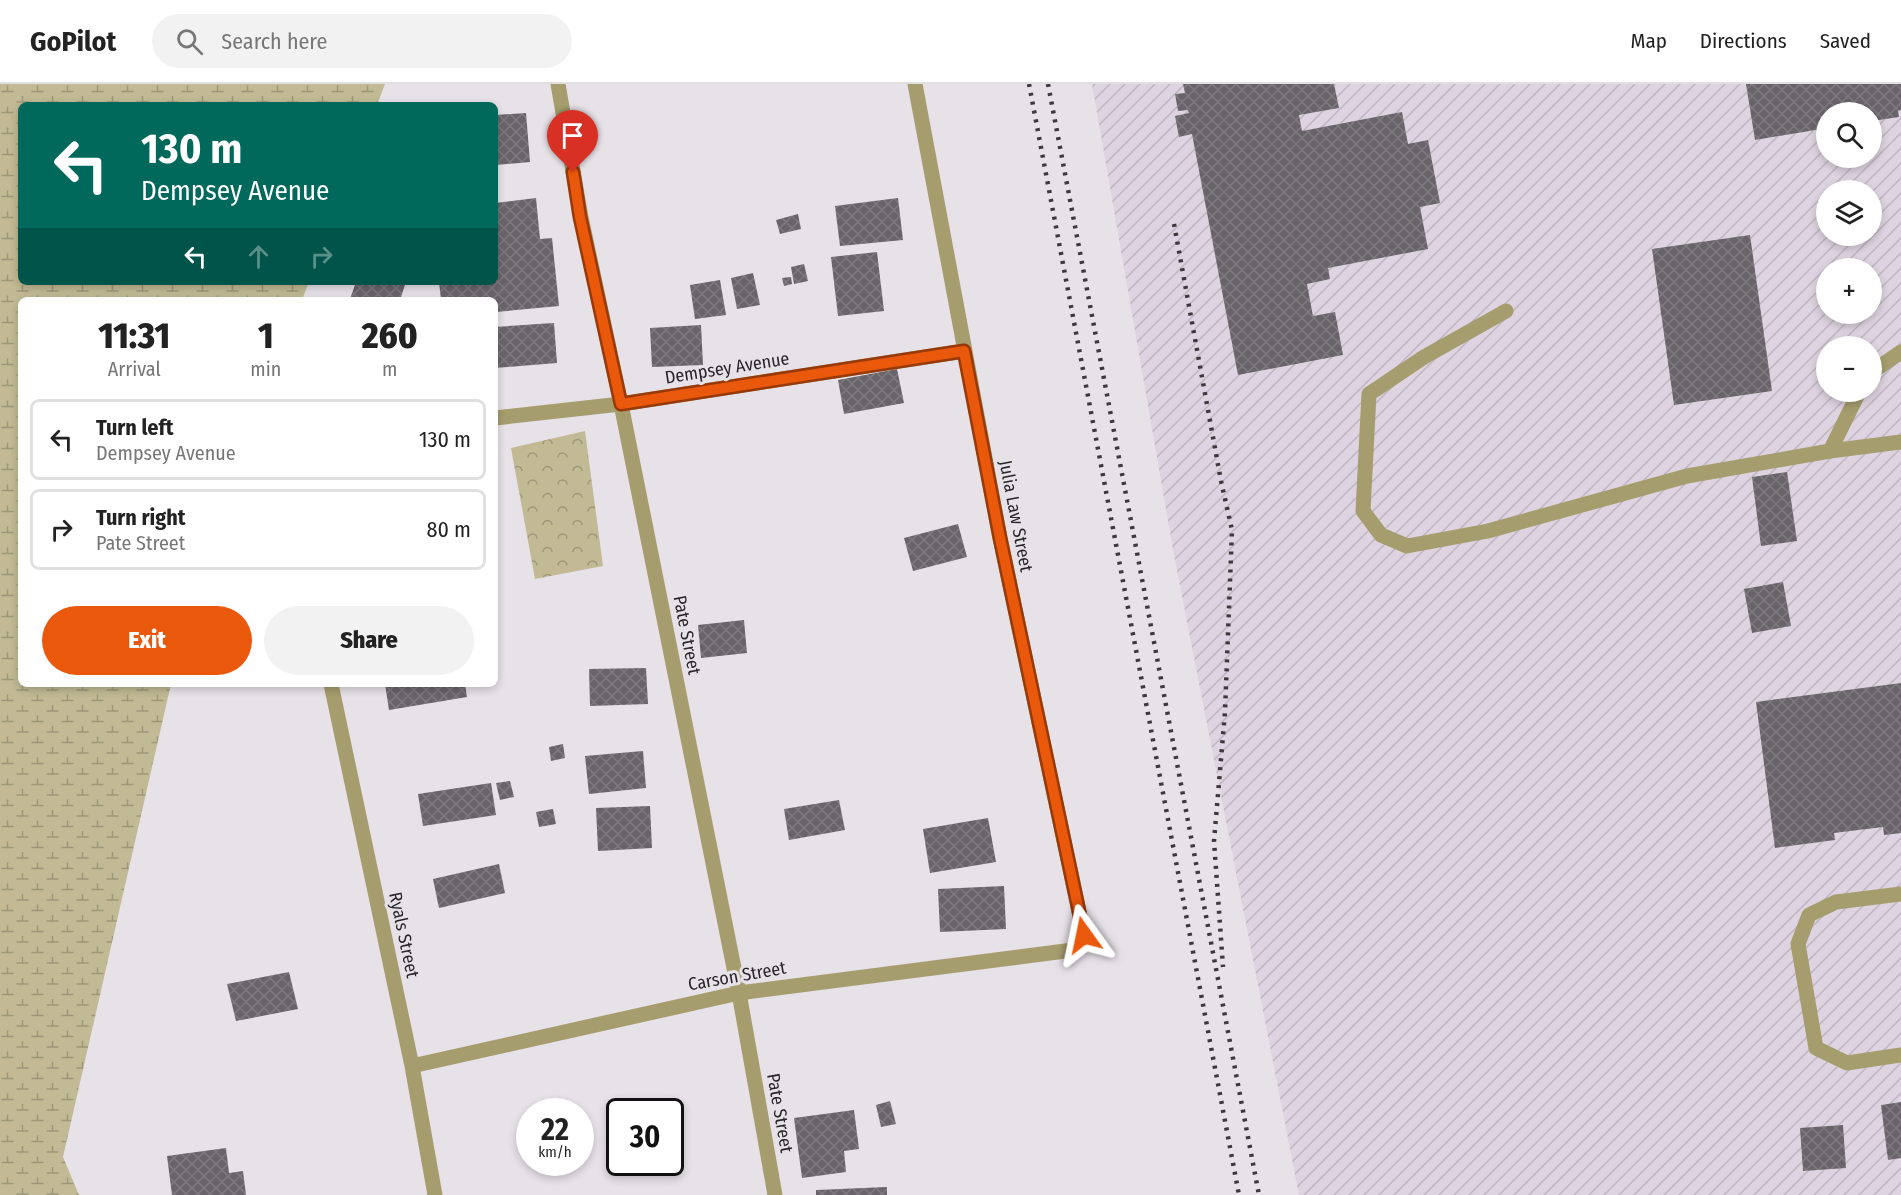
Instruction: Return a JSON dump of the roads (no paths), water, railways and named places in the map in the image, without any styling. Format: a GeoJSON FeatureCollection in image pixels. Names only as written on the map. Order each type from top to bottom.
{"type":"FeatureCollection","features":[{"type":"Feature","properties":{"kind":"street","name":"Pate Street"},"geometry":{"type":"LineString","coordinates":[[558,84],[580,217],[621,404],[739,993],[775,1195]]}},
{"type":"Feature","properties":{"kind":"street","name":"Julia Law Street"},"geometry":{"type":"LineString","coordinates":[[915,84],[1000,538],[1084,935],[1073,950]]}},
{"type":"Feature","properties":{"kind":"street"},"geometry":{"type":"LineString","coordinates":[[1506,310],[1424,357],[1369,394],[1363,511],[1381,535],[1407,546],[1419,544],[1488,531],[1686,476],[1830,451],[1901,442]]}},
{"type":"Feature","properties":{"kind":"street","name":"Dempsey Avenue"},"geometry":{"type":"LineString","coordinates":[[498,418],[621,404],[964,351]]}},
{"type":"Feature","properties":{"kind":"street"},"geometry":{"type":"LineString","coordinates":[[1882,365],[1901,352]]}},
{"type":"Feature","properties":{"kind":"street"},"geometry":{"type":"LineString","coordinates":[[1830,451],[1854,402]]}},
{"type":"Feature","properties":{"kind":"street","name":"Ryals Street"},"geometry":{"type":"LineString","coordinates":[[332,687],[412,1066],[435,1195]]}},
{"type":"Feature","properties":{"kind":"street"},"geometry":{"type":"LineString","coordinates":[[1901,894],[1836,902],[1809,915],[1798,944],[1816,1048],[1847,1063],[1901,1055]]}},
{"type":"Feature","properties":{"kind":"street","name":"Carson Street"},"geometry":{"type":"LineString","coordinates":[[412,1066],[739,993],[1073,950]]}},
{"type":"Feature","properties":{"kind":"railway"},"geometry":{"type":"LineString","coordinates":[[1029,84],[1239,1195]]}},
{"type":"Feature","properties":{"kind":"railway"},"geometry":{"type":"LineString","coordinates":[[1048,84],[1259,1195]]}},
{"type":"Feature","properties":{"kind":"railway"},"geometry":{"type":"LineString","coordinates":[[1174,224],[1232,530],[1225,712],[1214,841],[1223,967]]}}]}
